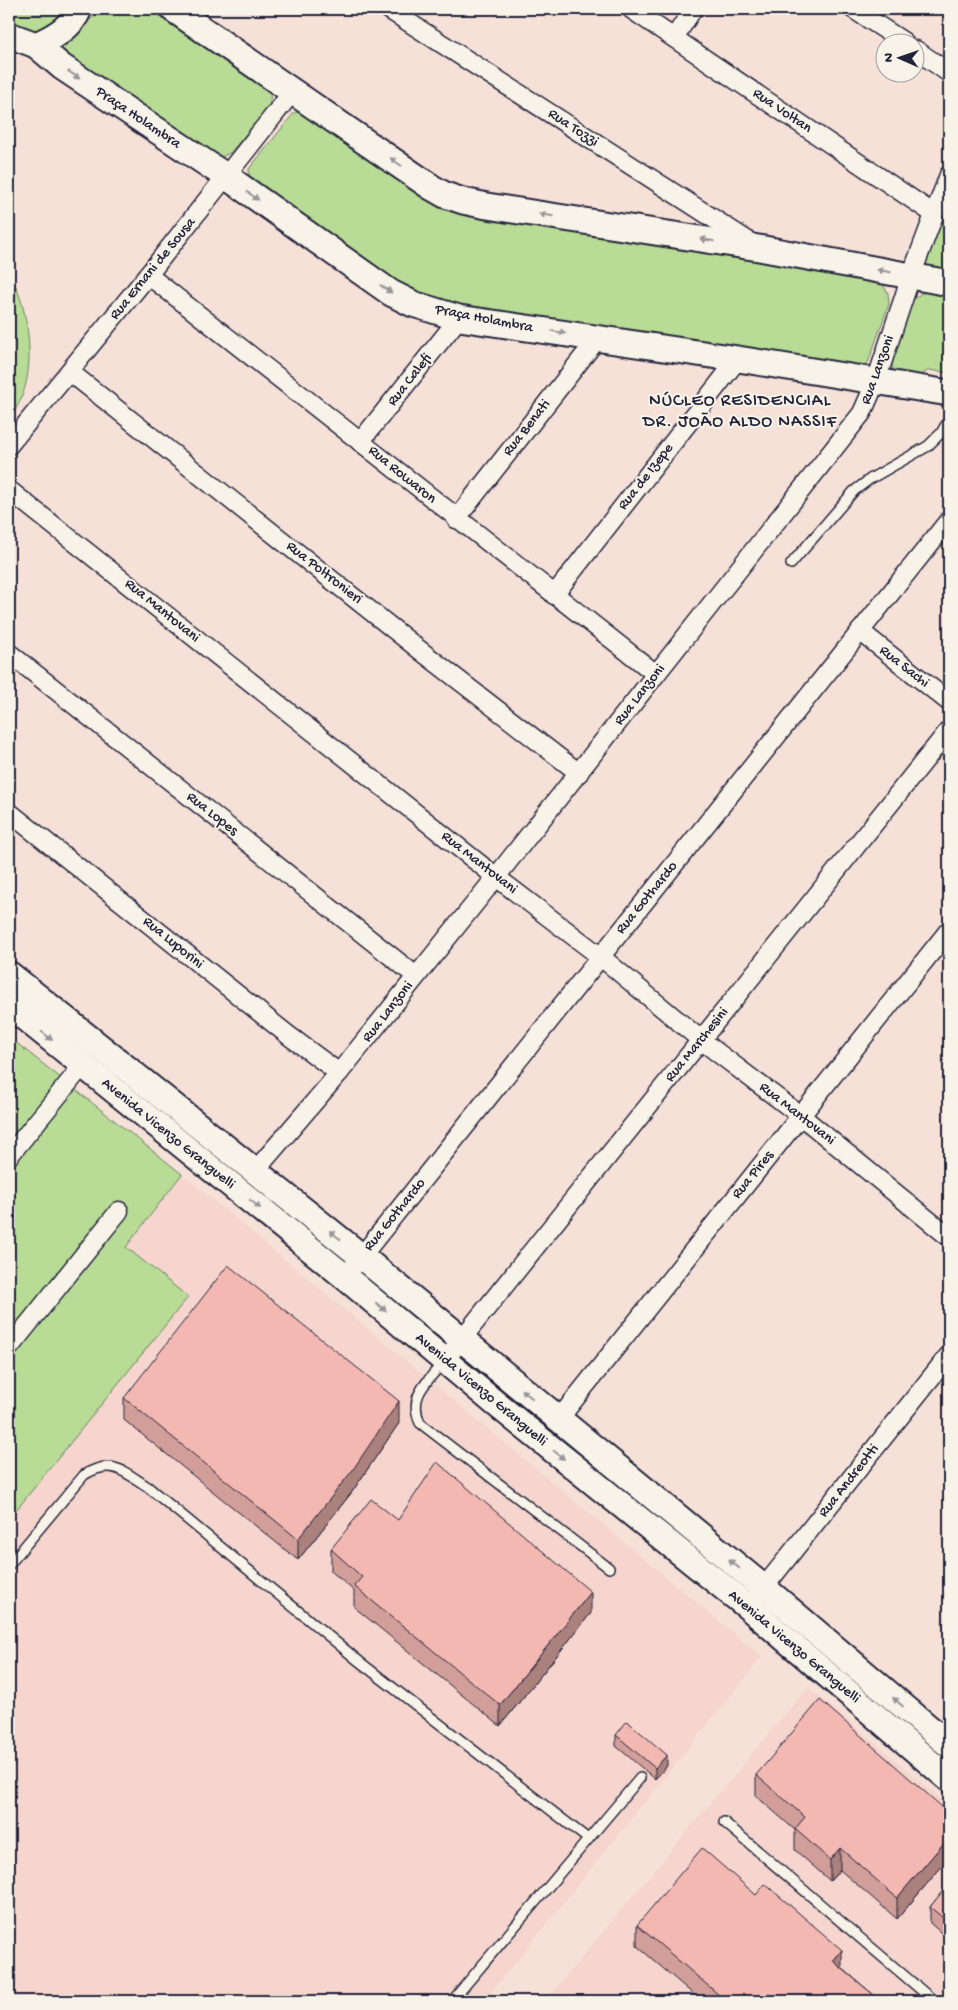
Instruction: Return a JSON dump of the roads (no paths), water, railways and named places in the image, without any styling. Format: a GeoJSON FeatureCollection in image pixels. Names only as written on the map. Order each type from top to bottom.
{"type":"FeatureCollection","features":[{"type":"Feature","properties":{"kind":"street"},"geometry":{"type":"LineString","coordinates":[[173,9],[445,195],[463,201],[759,248],[949,283]]}},
{"type":"Feature","properties":{"kind":"street","name":"Rua Tozzi"},"geometry":{"type":"LineString","coordinates":[[388,9],[759,248]]}},
{"type":"Feature","properties":{"kind":"street","name":"Rua Voltan"},"geometry":{"type":"LineString","coordinates":[[631,9],[934,214]]}},
{"type":"Feature","properties":{"kind":"street"},"geometry":{"type":"LineString","coordinates":[[674,38],[693,9]]}},
{"type":"Feature","properties":{"kind":"street"},"geometry":{"type":"LineString","coordinates":[[853,9],[889,32]]}},
{"type":"Feature","properties":{"kind":"street"},"geometry":{"type":"LineString","coordinates":[[20,44],[58,34],[82,12]]}},
{"type":"Feature","properties":{"kind":"street","name":"Praça Holambra"},"geometry":{"type":"LineString","coordinates":[[20,44],[62,67],[227,177],[391,293],[413,304],[459,318],[738,359],[949,394]]}},
{"type":"Feature","properties":{"kind":"street"},"geometry":{"type":"LineString","coordinates":[[926,57],[949,73]]}},
{"type":"Feature","properties":{"kind":"street","name":"Rua Ernani de Sousa"},"geometry":{"type":"LineString","coordinates":[[9,445],[227,177],[293,91]]}},
{"type":"Feature","properties":{"kind":"street","name":"Rua Lanzoni"},"geometry":{"type":"LineString","coordinates":[[255,1171],[339,1074],[580,773],[862,413],[876,381],[911,276],[949,175]]}},
{"type":"Feature","properties":{"kind":"street","name":"Rua Rowaron"},"geometry":{"type":"LineString","coordinates":[[148,275],[456,519],[656,674]]}},
{"type":"Feature","properties":{"kind":"street","name":"Rua Calefi"},"geometry":{"type":"LineString","coordinates":[[360,442],[459,318]]}},
{"type":"Feature","properties":{"kind":"street","name":"Rua Benati"},"geometry":{"type":"LineString","coordinates":[[456,519],[598,338]]}},
{"type":"Feature","properties":{"kind":"street","name":"Rua de Izepe"},"geometry":{"type":"LineString","coordinates":[[554,595],[738,359]]}},
{"type":"Feature","properties":{"kind":"street","name":"Rua Poltronieri"},"geometry":{"type":"LineString","coordinates":[[70,372],[421,651],[580,773]]}},
{"type":"Feature","properties":{"kind":"street","name":"Rua Mantovani"},"geometry":{"type":"LineString","coordinates":[[9,490],[496,877],[600,957],[700,1040],[801,1116],[949,1236]]}},
{"type":"Feature","properties":{"kind":"street","name":"Rua Gothardo"},"geometry":{"type":"LineString","coordinates":[[346,1277],[949,520]]}},
{"type":"Feature","properties":{"kind":"street","name":"Rua Sachi"},"geometry":{"type":"LineString","coordinates":[[860,631],[949,702]]}},
{"type":"Feature","properties":{"kind":"street","name":"Rua Lopes"},"geometry":{"type":"LineString","coordinates":[[9,653],[416,976]]}},
{"type":"Feature","properties":{"kind":"street","name":"Rua Marchesini"},"geometry":{"type":"LineString","coordinates":[[445,1360],[949,730]]}},
{"type":"Feature","properties":{"kind":"street","name":"Rua Luporini"},"geometry":{"type":"LineString","coordinates":[[9,812],[339,1074]]}},
{"type":"Feature","properties":{"kind":"street","name":"Rua Pires"},"geometry":{"type":"LineString","coordinates":[[558,1420],[949,930]]}},
{"type":"Feature","properties":{"kind":"street","name":"Avenida Vicenzo Granguelli"},"geometry":{"type":"LineString","coordinates":[[9,974],[362,1257],[764,1588],[811,1645],[903,1740],[949,1780]]}},
{"type":"Feature","properties":{"kind":"street","name":"Avenida Vicenzo Granguelli"},"geometry":{"type":"LineString","coordinates":[[9,1005],[346,1277],[494,1403],[748,1607],[811,1645],[919,1720],[949,1745]]}},
{"type":"Feature","properties":{"kind":"street"},"geometry":{"type":"LineString","coordinates":[[9,1156],[82,1065]]}},
{"type":"Feature","properties":{"kind":"street"},"geometry":{"type":"LineString","coordinates":[[9,1348],[119,1211]]}},
{"type":"Feature","properties":{"kind":"street","name":"Rua Andreotti"},"geometry":{"type":"LineString","coordinates":[[748,1607],[949,1355]]}},
{"type":"Feature","properties":{"kind":"street"},"geometry":{"type":"LineString","coordinates":[[903,1740],[919,1720]]}},
{"type":"Feature","properties":{"kind":"lane"},"geometry":{"type":"LineString","coordinates":[[791,564],[854,491],[870,479],[928,446],[941,433],[949,419]]}},
{"type":"Feature","properties":{"kind":"lane"},"geometry":{"type":"LineString","coordinates":[[445,1360],[417,1394],[415,1411],[420,1423],[610,1568]]}},
{"type":"Feature","properties":{"kind":"lane"},"geometry":{"type":"LineString","coordinates":[[9,1565],[84,1475],[96,1467],[111,1466],[125,1472],[148,1486],[360,1662],[588,1839]]}},
{"type":"Feature","properties":{"kind":"lane"},"geometry":{"type":"LineString","coordinates":[[452,2001],[640,1778]]}},
{"type":"Feature","properties":{"kind":"lane"},"geometry":{"type":"LineString","coordinates":[[724,1822],[934,2001]]}},
{"type":"Feature","properties":{"kind":"district","name":"NÚCLEO RESIDENCIAL DR. JOÃO ALDO NASSIF"},"geometry":{"type":"Point","coordinates":[740,411]}}]}
